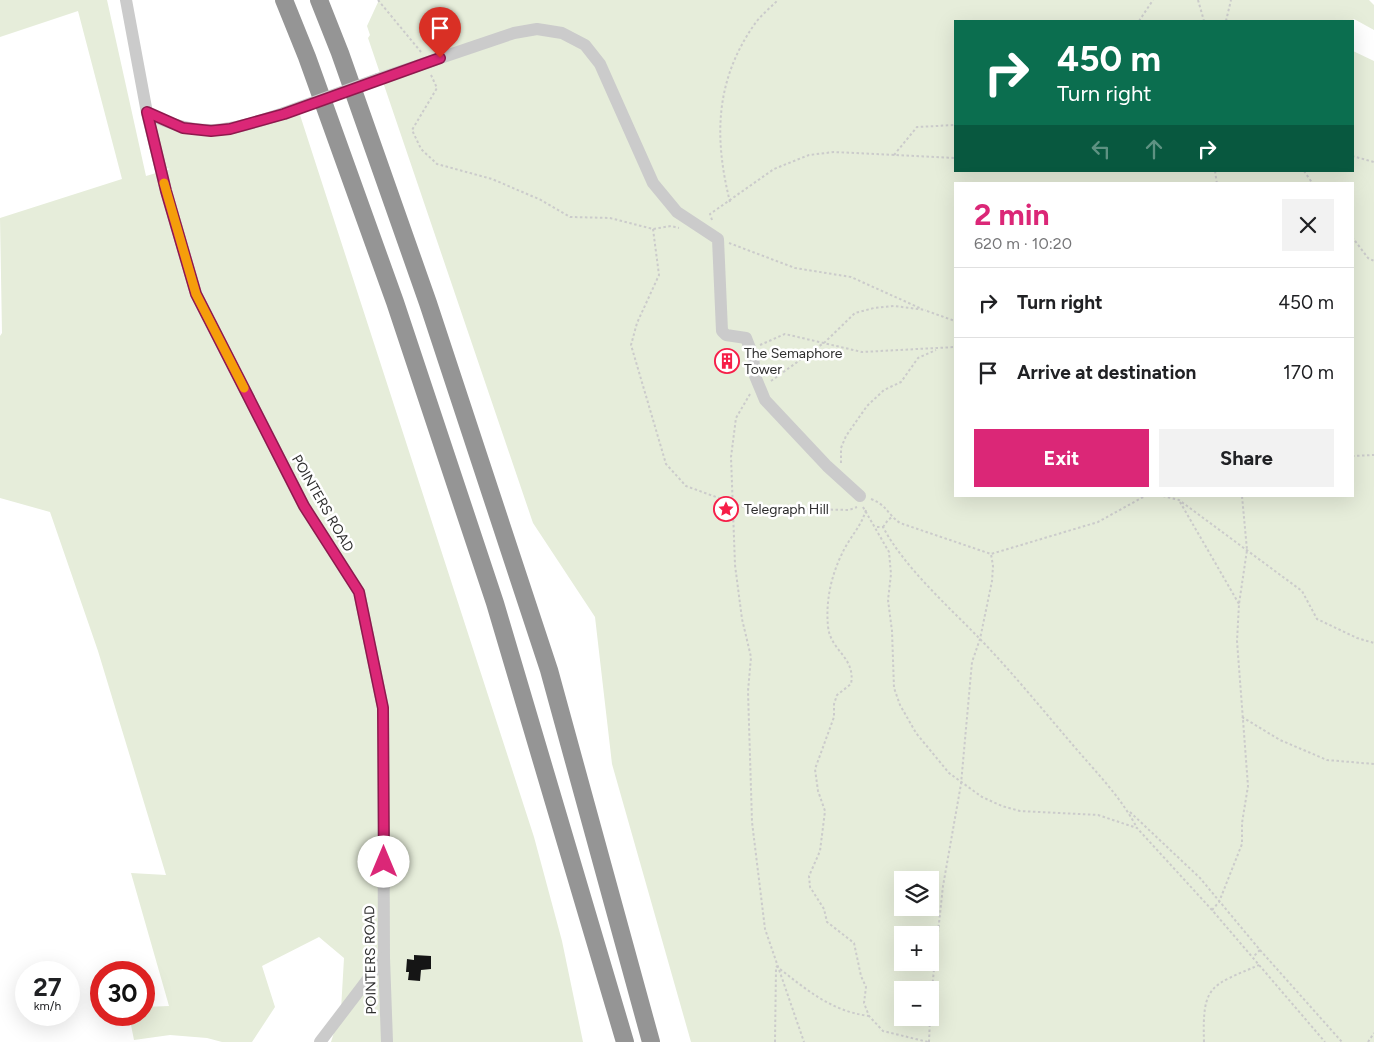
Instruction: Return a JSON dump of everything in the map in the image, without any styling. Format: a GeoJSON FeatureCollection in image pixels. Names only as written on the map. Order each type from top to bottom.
{"type":"FeatureCollection","features":[{"type":"Feature","properties":{"kind":"highway"},"geometry":{"type":"LineString","coordinates":[[284,0],[307,57],[395,302],[495,603],[625,1042]]}},
{"type":"Feature","properties":{"kind":"highway"},"geometry":{"type":"LineString","coordinates":[[319,0],[340,52],[428,303],[549,670],[651,1042]]}},
{"type":"Feature","properties":{"kind":"street","name":"POINTERS ROAD"},"geometry":{"type":"LineString","coordinates":[[126,0],[147,112],[166,191],[196,294],[304,506],[359,592],[383,708],[384,958],[387,1042]]}},
{"type":"Feature","properties":{"kind":"street"},"geometry":{"type":"LineString","coordinates":[[147,112],[183,128],[203,131],[247,125],[284,114],[378,78],[417,67],[514,33],[537,29],[562,33],[584,45],[600,64],[653,184],[677,212],[718,239],[722,331],[726,335],[746,338],[751,348],[757,383],[770,406],[860,496]]}},
{"type":"Feature","properties":{"kind":"street"},"geometry":{"type":"LineString","coordinates":[[320,1042],[384,958]]}},
{"type":"Feature","properties":{"kind":"path"},"geometry":{"type":"LineString","coordinates":[[378,0],[429,62]]}},
{"type":"Feature","properties":{"kind":"path"},"geometry":{"type":"LineString","coordinates":[[730,202],[722,170],[719,129],[724,94],[738,52],[755,24],[778,0]]}},
{"type":"Feature","properties":{"kind":"path"},"geometry":{"type":"LineString","coordinates":[[1140,20],[1153,0]]}},
{"type":"Feature","properties":{"kind":"path"},"geometry":{"type":"LineString","coordinates":[[1198,0],[1204,20]]}},
{"type":"Feature","properties":{"kind":"path"},"geometry":{"type":"LineString","coordinates":[[1226,20],[1231,0]]}},
{"type":"Feature","properties":{"kind":"path"},"geometry":{"type":"LineString","coordinates":[[417,67],[431,75],[437,88],[412,130],[421,149],[437,164],[492,179],[541,200],[570,217],[610,218],[653,229],[671,226],[679,228]]}},
{"type":"Feature","properties":{"kind":"path"},"geometry":{"type":"LineString","coordinates":[[894,155],[917,127],[954,125]]}},
{"type":"Feature","properties":{"kind":"path"},"geometry":{"type":"LineString","coordinates":[[954,158],[834,152],[808,155],[774,169],[730,202],[710,214],[718,239],[795,268],[851,276],[954,321]]}},
{"type":"Feature","properties":{"kind":"path"},"geometry":{"type":"LineString","coordinates":[[1354,157],[1374,162]]}},
{"type":"Feature","properties":{"kind":"path"},"geometry":{"type":"LineString","coordinates":[[653,229],[659,275],[637,323],[631,345],[666,464],[686,486],[756,512],[802,509],[850,510],[861,504],[877,527],[889,552],[891,574],[888,600],[892,631],[894,688],[900,705],[916,733],[949,772],[961,784],[982,797],[1020,811],[1098,815],[1137,828]]}},
{"type":"Feature","properties":{"kind":"path"},"geometry":{"type":"LineString","coordinates":[[1354,240],[1368,258],[1374,261]]}},
{"type":"Feature","properties":{"kind":"path"},"geometry":{"type":"LineString","coordinates":[[804,1042],[776,966],[765,929],[752,822],[748,691],[751,657],[742,619],[735,564],[731,457],[736,418],[757,383],[771,382],[825,342],[855,314],[874,308],[894,306],[926,310]]}},
{"type":"Feature","properties":{"kind":"path"},"geometry":{"type":"LineString","coordinates":[[751,348],[785,334],[862,352],[937,350],[954,347]]}},
{"type":"Feature","properties":{"kind":"path"},"geometry":{"type":"LineString","coordinates":[[842,480],[841,448],[854,422],[876,398],[901,382],[918,358],[937,350]]}},
{"type":"Feature","properties":{"kind":"path"},"geometry":{"type":"LineString","coordinates":[[1354,456],[1374,455]]}},
{"type":"Feature","properties":{"kind":"path"},"geometry":{"type":"LineString","coordinates":[[860,496],[885,505],[892,518],[900,523],[991,554],[1098,522],[1143,497]]}},
{"type":"Feature","properties":{"kind":"path"},"geometry":{"type":"LineString","coordinates":[[1167,497],[1179,500],[1302,591],[1317,619],[1357,638],[1374,643]]}},
{"type":"Feature","properties":{"kind":"path"},"geometry":{"type":"LineString","coordinates":[[1212,910],[1219,902],[1242,844],[1242,823],[1248,786],[1238,650],[1238,604],[1247,550],[1242,497]]}},
{"type":"Feature","properties":{"kind":"path"},"geometry":{"type":"LineString","coordinates":[[1179,500],[1238,604]]}},
{"type":"Feature","properties":{"kind":"path"},"geometry":{"type":"LineString","coordinates":[[866,510],[863,521],[850,540],[831,580],[828,611],[830,638],[851,665],[852,676],[851,684],[837,695],[834,704],[834,717],[815,769],[818,791],[825,811],[820,851],[809,876],[810,887],[824,909],[827,922],[854,943],[861,976],[866,987],[864,1003],[869,1016],[883,1031],[928,1042],[929,1026]]}},
{"type":"Feature","properties":{"kind":"path"},"geometry":{"type":"LineString","coordinates":[[883,527],[892,518]]}},
{"type":"Feature","properties":{"kind":"path"},"geometry":{"type":"LineString","coordinates":[[877,527],[883,527]]}},
{"type":"Feature","properties":{"kind":"path"},"geometry":{"type":"LineString","coordinates":[[883,527],[896,548],[954,614],[980,639],[1127,810],[1200,878],[1260,950],[1342,1042]]}},
{"type":"Feature","properties":{"kind":"path"},"geometry":{"type":"LineString","coordinates":[[933,981],[944,886],[961,784],[972,662],[980,639],[992,581],[994,566],[991,554]]}},
{"type":"Feature","properties":{"kind":"path"},"geometry":{"type":"LineString","coordinates":[[1242,717],[1280,740],[1327,760],[1374,764]]}},
{"type":"Feature","properties":{"kind":"path"},"geometry":{"type":"LineString","coordinates":[[1127,810],[1137,828],[1212,910],[1325,1042]]}},
{"type":"Feature","properties":{"kind":"path"},"geometry":{"type":"LineString","coordinates":[[1253,957],[1260,950]]}},
{"type":"Feature","properties":{"kind":"path"},"geometry":{"type":"LineString","coordinates":[[1204,1042],[1203,1016],[1210,993],[1226,978],[1260,965]]}},
{"type":"Feature","properties":{"kind":"path"},"geometry":{"type":"LineString","coordinates":[[776,966],[821,1000],[849,1014],[869,1016]]}},
{"type":"Feature","properties":{"kind":"path"},"geometry":{"type":"LineString","coordinates":[[775,1042],[776,966]]}},
{"type":"Feature","properties":{"kind":"path"},"geometry":{"type":"LineString","coordinates":[[1368,1042],[1374,1033]]}},
{"type":"Feature","properties":{"kind":"green space"},"geometry":{"type":"Polygon","coordinates":[[[0,0],[107,0],[146,176],[170,169],[166,168],[153,119],[200,136],[300,115],[534,837],[562,941],[583,1042],[331,1042],[341,1010],[344,958],[319,937],[262,966],[275,1007],[252,1042],[222,1042],[207,1038],[170,1035],[134,1040],[131,1026],[155,1026],[155,1007],[169,1006],[131,873],[166,875],[98,651],[50,512],[0,498],[0,336],[2,333],[0,218],[122,179],[78,11],[0,37],[0,0]]]}},
{"type":"Feature","properties":{"kind":"green space"},"geometry":{"type":"Polygon","coordinates":[[[379,0],[1369,0],[1374,5],[1374,30],[1354,19],[954,20],[954,172],[1354,172],[1354,51],[1374,61],[1374,1042],[691,1042],[612,764],[595,617],[533,523],[368,38],[370,35],[367,26],[379,0]]]}},
{"type":"Feature","properties":{"kind":"building","name":"The Semaphore Tower"},"geometry":{"type":"Polygon","coordinates":[[[730,349],[732,364],[728,371],[721,366],[721,361],[730,349]]]}},
{"type":"Feature","properties":{"kind":"building"},"geometry":{"type":"Polygon","coordinates":[[[414,955],[431,956],[431,969],[421,970],[420,981],[408,980],[409,972],[406,972],[407,959],[414,960],[414,955]]]}},
{"type":"Feature","properties":{"kind":"slow traffic"},"geometry":{"type":"LineString","coordinates":[[164,183],[196,294],[244,388]]}},
{"type":"Feature","properties":{"kind":"place","name":"The Semaphore Tower"},"geometry":{"type":"Point","coordinates":[727,361]}},
{"type":"Feature","properties":{"kind":"place","name":"Telegraph Hill"},"geometry":{"type":"Point","coordinates":[726,509]}},
{"type":"Feature","properties":{"kind":"route"},"geometry":{"type":"LineString","coordinates":[[384,862],[383,708],[359,592],[304,506],[196,294],[166,191],[147,112],[167,123],[183,128],[211,131],[230,129],[284,114],[378,78],[400,73],[440,58]]}}]}
